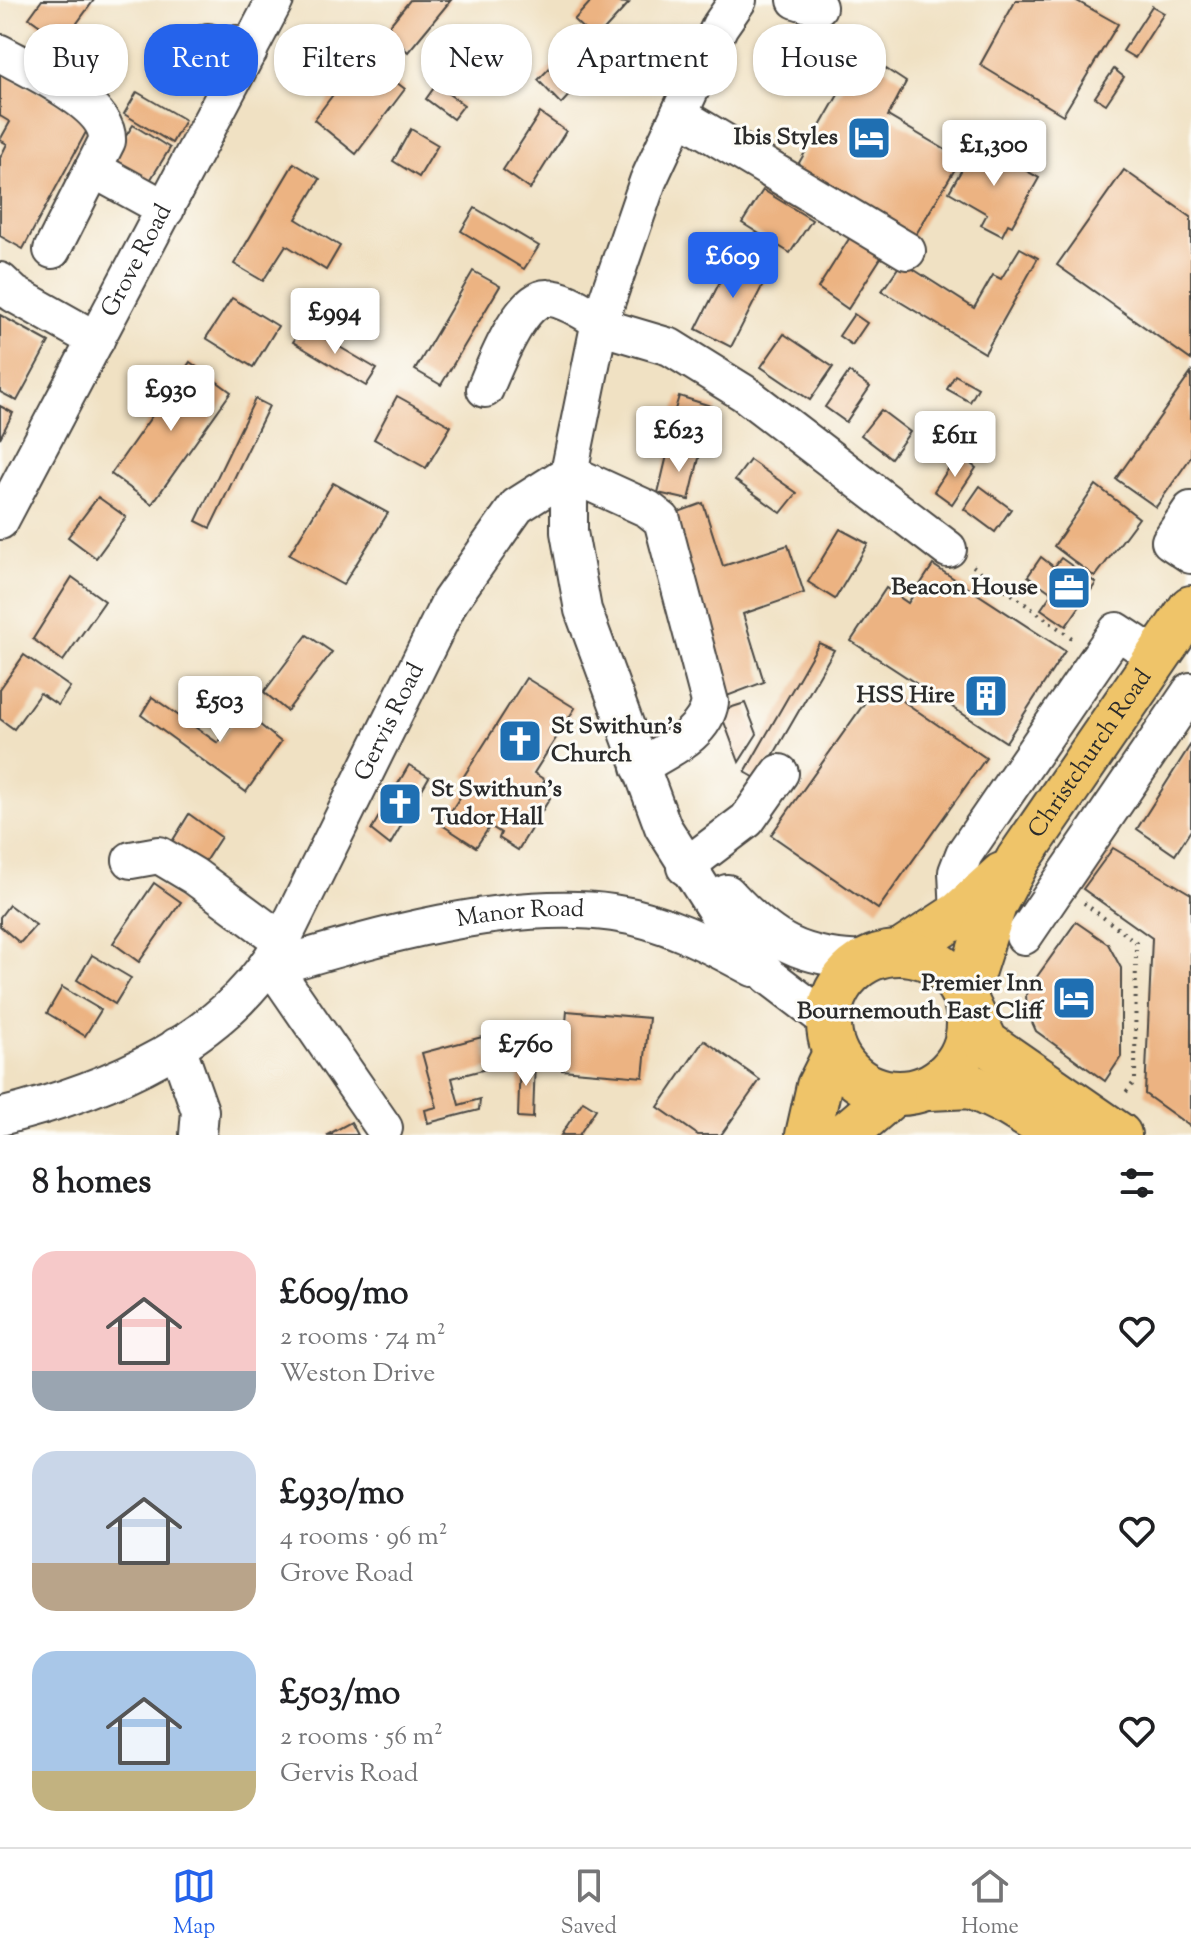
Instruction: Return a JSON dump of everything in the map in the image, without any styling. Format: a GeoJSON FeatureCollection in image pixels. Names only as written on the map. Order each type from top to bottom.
{"type":"FeatureCollection","features":[{"type":"Feature","properties":{"kind":"main road","name":"Christchurch Road"},"geometry":{"type":"LineString","coordinates":[[966,1000],[994,905],[1018,860],[1191,608]]}},
{"type":"Feature","properties":{"kind":"main road","name":"Christchurch Road"},"geometry":{"type":"LineString","coordinates":[[885,956],[959,914],[1018,860]]}},
{"type":"Feature","properties":{"kind":"main road"},"geometry":{"type":"LineString","coordinates":[[808,1135],[832,1038],[840,985],[885,956],[921,956],[939,964],[954,978],[986,1043],[1111,1129]]}},
{"type":"Feature","properties":{"kind":"main road"},"geometry":{"type":"LineString","coordinates":[[845,1135],[911,1091],[946,1077],[963,1053],[970,1024],[966,1000]]}},
{"type":"Feature","properties":{"kind":"main road"},"geometry":{"type":"LineString","coordinates":[[832,1038],[850,1074],[870,1088],[911,1091],[971,1086],[1046,1130]]}},
{"type":"Feature","properties":{"kind":"street"},"geometry":{"type":"LineString","coordinates":[[738,0],[720,26],[648,181],[599,323],[569,473],[569,532],[583,610],[663,827],[692,863],[769,976],[832,1038]]}},
{"type":"Feature","properties":{"kind":"street","name":"Grove Road"},"geometry":{"type":"LineString","coordinates":[[258,31],[272,1]]}},
{"type":"Feature","properties":{"kind":"street"},"geometry":{"type":"LineString","coordinates":[[0,53],[94,111],[107,132],[93,169],[52,250]]}},
{"type":"Feature","properties":{"kind":"street","name":"Grove Road"},"geometry":{"type":"LineString","coordinates":[[1,516],[225,96]]}},
{"type":"Feature","properties":{"kind":"street"},"geometry":{"type":"LineString","coordinates":[[679,115],[756,157],[907,251]]}},
{"type":"Feature","properties":{"kind":"street"},"geometry":{"type":"LineString","coordinates":[[93,169],[166,209]]}},
{"type":"Feature","properties":{"kind":"street"},"geometry":{"type":"LineString","coordinates":[[0,281],[14,294],[96,340]]}},
{"type":"Feature","properties":{"kind":"street"},"geometry":{"type":"LineString","coordinates":[[485,389],[519,320],[541,298],[556,299],[599,323],[670,347],[744,393],[948,549]]}},
{"type":"Feature","properties":{"kind":"street"},"geometry":{"type":"LineString","coordinates":[[569,473],[648,509],[662,520],[710,702],[708,719],[694,732],[640,767]]}},
{"type":"Feature","properties":{"kind":"street","name":"Gervis Road"},"geometry":{"type":"LineString","coordinates":[[177,1046],[243,997],[274,955],[450,601],[517,506],[569,473]]}},
{"type":"Feature","properties":{"kind":"street"},"geometry":{"type":"LineString","coordinates":[[1191,510],[1170,541],[1191,555]]}},
{"type":"Feature","properties":{"kind":"street"},"geometry":{"type":"LineString","coordinates":[[959,914],[957,872],[964,854],[1117,631],[1189,694],[1024,936]]}},
{"type":"Feature","properties":{"kind":"street"},"geometry":{"type":"LineString","coordinates":[[692,863],[747,820],[780,773]]}},
{"type":"Feature","properties":{"kind":"street"},"geometry":{"type":"LineString","coordinates":[[131,860],[159,855],[194,876],[274,955],[282,980],[384,1128]]}},
{"type":"Feature","properties":{"kind":"street"},"geometry":{"type":"LineString","coordinates":[[1018,860],[1060,884]]}},
{"type":"Feature","properties":{"kind":"street"},"geometry":{"type":"LineString","coordinates":[[692,863],[754,922],[789,946],[827,960],[885,956]]}},
{"type":"Feature","properties":{"kind":"street","name":"Manor Road"},"geometry":{"type":"LineString","coordinates":[[274,955],[457,921],[579,910],[616,913],[695,937],[769,976]]}},
{"type":"Feature","properties":{"kind":"street"},"geometry":{"type":"LineString","coordinates":[[0,1117],[51,1120],[177,1046],[200,1111],[198,1135]]}},
{"type":"Feature","properties":{"kind":"path"},"geometry":{"type":"LineString","coordinates":[[948,549],[1099,657]]}},
{"type":"Feature","properties":{"kind":"path"},"geometry":{"type":"LineString","coordinates":[[1060,884],[1136,942],[1135,1081],[1111,1129]]}},
{"type":"Feature","properties":{"kind":"building"},"geometry":{"type":"Polygon","coordinates":[[[42,0],[94,0],[76,24],[38,24],[29,18],[42,0]]]}},
{"type":"Feature","properties":{"kind":"building"},"geometry":{"type":"Polygon","coordinates":[[[410,0],[451,0],[431,24],[421,24],[421,36],[408,52],[405,49],[405,24],[391,24],[410,0]]]}},
{"type":"Feature","properties":{"kind":"building"},"geometry":{"type":"Polygon","coordinates":[[[592,0],[629,3],[610,24],[578,24],[574,20],[592,0]]]}},
{"type":"Feature","properties":{"kind":"building"},"geometry":{"type":"Polygon","coordinates":[[[1016,0],[1075,0],[1118,24],[1063,115],[980,65],[1016,0]]]}},
{"type":"Feature","properties":{"kind":"building"},"geometry":{"type":"Polygon","coordinates":[[[1152,6],[1164,13],[1135,58],[1123,51],[1152,6]]]}},
{"type":"Feature","properties":{"kind":"building","name":"Ibis Styles"},"geometry":{"type":"Polygon","coordinates":[[[886,69],[906,82],[888,116],[961,159],[912,241],[792,175],[837,96],[886,96],[886,69]]]}},
{"type":"Feature","properties":{"kind":"building"},"geometry":{"type":"Polygon","coordinates":[[[1114,69],[1124,77],[1106,104],[1095,97],[1114,69]]]}},
{"type":"Feature","properties":{"kind":"building"},"geometry":{"type":"Polygon","coordinates":[[[548,70],[548,90],[538,80],[548,70]]]}},
{"type":"Feature","properties":{"kind":"building"},"geometry":{"type":"Polygon","coordinates":[[[0,72],[24,85],[24,96],[45,96],[92,121],[23,249],[0,236],[0,158],[7,144],[0,140],[10,122],[0,116],[0,72]]]}},
{"type":"Feature","properties":{"kind":"building"},"geometry":{"type":"Polygon","coordinates":[[[137,92],[185,120],[172,143],[124,114],[137,92]]]}},
{"type":"Feature","properties":{"kind":"building"},"geometry":{"type":"Polygon","coordinates":[[[332,96],[400,96],[356,154],[314,120],[332,96]]]}},
{"type":"Feature","properties":{"kind":"building"},"geometry":{"type":"Polygon","coordinates":[[[428,96],[451,96],[464,105],[453,119],[426,99],[428,96]]]}},
{"type":"Feature","properties":{"kind":"building"},"geometry":{"type":"Polygon","coordinates":[[[553,96],[568,96],[561,104],[553,96]]]}},
{"type":"Feature","properties":{"kind":"building"},"geometry":{"type":"Polygon","coordinates":[[[540,113],[566,131],[530,189],[503,170],[540,113]]]}},
{"type":"Feature","properties":{"kind":"building"},"geometry":{"type":"Polygon","coordinates":[[[133,125],[170,148],[146,187],[108,164],[133,125]]]}},
{"type":"Feature","properties":{"kind":"building"},"geometry":{"type":"Polygon","coordinates":[[[411,129],[438,145],[419,177],[393,161],[411,129]]]}},
{"type":"Feature","properties":{"kind":"building"},"geometry":{"type":"Polygon","coordinates":[[[977,143],[1039,178],[1012,226],[1008,224],[1002,236],[981,225],[987,214],[949,192],[977,143]]]}},
{"type":"Feature","properties":{"kind":"building"},"geometry":{"type":"Polygon","coordinates":[[[294,163],[320,179],[296,219],[340,246],[326,270],[286,245],[263,281],[234,264],[294,163]]]}},
{"type":"Feature","properties":{"kind":"building"},"geometry":{"type":"Polygon","coordinates":[[[1124,170],[1191,217],[1191,360],[1057,265],[1124,170]]]}},
{"type":"Feature","properties":{"kind":"building"},"geometry":{"type":"Polygon","coordinates":[[[763,190],[812,220],[790,253],[742,223],[763,190]]]}},
{"type":"Feature","properties":{"kind":"building"},"geometry":{"type":"Polygon","coordinates":[[[475,208],[539,246],[524,269],[461,231],[475,208]]]}},
{"type":"Feature","properties":{"kind":"building"},"geometry":{"type":"Polygon","coordinates":[[[854,231],[884,253],[848,309],[818,288],[854,231]]]}},
{"type":"Feature","properties":{"kind":"building"},"geometry":{"type":"Polygon","coordinates":[[[1020,248],[1038,258],[985,353],[882,291],[902,262],[974,308],[993,275],[1001,279],[1020,248]]]}},
{"type":"Feature","properties":{"kind":"building"},"geometry":{"type":"Polygon","coordinates":[[[735,252],[770,271],[731,347],[696,329],[735,252]]]}},
{"type":"Feature","properties":{"kind":"building"},"geometry":{"type":"Polygon","coordinates":[[[473,271],[500,286],[441,385],[415,370],[473,271]]]}},
{"type":"Feature","properties":{"kind":"building"},"geometry":{"type":"Polygon","coordinates":[[[232,298],[278,326],[253,367],[206,338],[232,298]]]}},
{"type":"Feature","properties":{"kind":"building"},"geometry":{"type":"Polygon","coordinates":[[[854,314],[867,323],[852,345],[839,336],[854,314]]]}},
{"type":"Feature","properties":{"kind":"building"},"geometry":{"type":"Polygon","coordinates":[[[0,315],[49,342],[17,401],[0,392],[0,315]]]}},
{"type":"Feature","properties":{"kind":"building"},"geometry":{"type":"Polygon","coordinates":[[[304,326],[377,369],[366,386],[293,342],[304,326]]]}},
{"type":"Feature","properties":{"kind":"building"},"geometry":{"type":"Polygon","coordinates":[[[784,334],[833,367],[810,400],[761,367],[784,334]]]}},
{"type":"Feature","properties":{"kind":"building"},"geometry":{"type":"Polygon","coordinates":[[[190,362],[231,392],[152,504],[111,474],[190,362]]]}},
{"type":"Feature","properties":{"kind":"building"},"geometry":{"type":"Polygon","coordinates":[[[849,372],[870,387],[846,422],[825,407],[849,372]]]}},
{"type":"Feature","properties":{"kind":"building"},"geometry":{"type":"Polygon","coordinates":[[[1191,373],[1191,457],[1156,507],[1116,479],[1191,373]]]}},
{"type":"Feature","properties":{"kind":"building"},"geometry":{"type":"Polygon","coordinates":[[[955,375],[978,388],[970,402],[947,389],[955,375]]]}},
{"type":"Feature","properties":{"kind":"building"},"geometry":{"type":"Polygon","coordinates":[[[397,396],[451,426],[426,468],[374,439],[397,396]]]}},
{"type":"Feature","properties":{"kind":"building"},"geometry":{"type":"Polygon","coordinates":[[[679,396],[717,408],[704,449],[667,437],[679,396]]]}},
{"type":"Feature","properties":{"kind":"building"},"geometry":{"type":"Polygon","coordinates":[[[255,399],[269,406],[210,528],[196,521],[255,399]]]}},
{"type":"Feature","properties":{"kind":"building"},"geometry":{"type":"Polygon","coordinates":[[[0,406],[13,413],[0,438],[0,406]]]}},
{"type":"Feature","properties":{"kind":"building"},"geometry":{"type":"Polygon","coordinates":[[[881,410],[910,432],[891,458],[861,435],[881,410]]]}},
{"type":"Feature","properties":{"kind":"building"},"geometry":{"type":"Polygon","coordinates":[[[669,447],[700,454],[689,500],[658,493],[669,447]]]}},
{"type":"Feature","properties":{"kind":"building"},"geometry":{"type":"Polygon","coordinates":[[[958,454],[976,468],[952,504],[934,491],[958,454]]]}},
{"type":"Feature","properties":{"kind":"building"},"geometry":{"type":"Polygon","coordinates":[[[750,460],[797,493],[781,513],[735,480],[750,460]]]}},
{"type":"Feature","properties":{"kind":"building"},"geometry":{"type":"Polygon","coordinates":[[[333,483],[388,513],[343,585],[289,555],[333,483]]]}},
{"type":"Feature","properties":{"kind":"building"},"geometry":{"type":"Polygon","coordinates":[[[1096,485],[1139,518],[1095,577],[1054,546],[1096,485]]]}},
{"type":"Feature","properties":{"kind":"building"},"geometry":{"type":"Polygon","coordinates":[[[980,486],[1011,509],[995,532],[964,509],[980,486]]]}},
{"type":"Feature","properties":{"kind":"building"},"geometry":{"type":"Polygon","coordinates":[[[98,497],[126,517],[96,558],[68,537],[98,497]]]}},
{"type":"Feature","properties":{"kind":"building"},"geometry":{"type":"Polygon","coordinates":[[[703,503],[723,566],[788,545],[804,593],[743,614],[764,682],[727,696],[670,515],[703,503]]]}},
{"type":"Feature","properties":{"kind":"building"},"geometry":{"type":"Polygon","coordinates":[[[840,529],[868,544],[835,599],[808,582],[840,529]]]}},
{"type":"Feature","properties":{"kind":"building","name":"Beacon House"},"geometry":{"type":"Polygon","coordinates":[[[1041,557],[1054,567],[1061,558],[1096,583],[1066,626],[1041,609],[1052,593],[1028,576],[1041,557]]]}},
{"type":"Feature","properties":{"kind":"building","name":"HSS Hire"},"geometry":{"type":"Polygon","coordinates":[[[933,565],[1065,651],[1006,742],[851,641],[886,588],[908,603],[933,565]]]}},
{"type":"Feature","properties":{"kind":"building"},"geometry":{"type":"Polygon","coordinates":[[[72,577],[105,601],[63,661],[33,639],[72,577]]]}},
{"type":"Feature","properties":{"kind":"building"},"geometry":{"type":"Polygon","coordinates":[[[307,635],[332,652],[287,711],[264,692],[307,635]]]}},
{"type":"Feature","properties":{"kind":"building"},"geometry":{"type":"Polygon","coordinates":[[[819,643],[834,650],[759,780],[745,772],[819,643]]]}},
{"type":"Feature","properties":{"kind":"building"},"geometry":{"type":"Polygon","coordinates":[[[24,655],[70,687],[58,705],[40,693],[14,729],[0,719],[0,689],[24,655]]]}},
{"type":"Feature","properties":{"kind":"building","name":"St Swithun's Church"},"geometry":{"type":"Polygon","coordinates":[[[526,678],[575,708],[534,773],[545,780],[539,790],[550,798],[518,850],[499,838],[501,833],[490,826],[476,847],[442,825],[471,780],[464,776],[526,678]]]}},
{"type":"Feature","properties":{"kind":"building"},"geometry":{"type":"Polygon","coordinates":[[[878,684],[986,758],[878,909],[771,835],[878,684]]]}},
{"type":"Feature","properties":{"kind":"building"},"geometry":{"type":"Polygon","coordinates":[[[152,697],[218,743],[242,710],[281,742],[246,792],[141,715],[152,697]]]}},
{"type":"Feature","properties":{"kind":"building"},"geometry":{"type":"Polygon","coordinates":[[[745,703],[757,734],[739,762],[720,711],[745,703]]]}},
{"type":"Feature","properties":{"kind":"building"},"geometry":{"type":"Polygon","coordinates":[[[1191,744],[1191,830],[1175,855],[1137,829],[1191,744]]]}},
{"type":"Feature","properties":{"kind":"building","name":"St Swithun's Tudor Hall"},"geometry":{"type":"Polygon","coordinates":[[[409,765],[429,777],[390,845],[371,830],[409,765]]]}},
{"type":"Feature","properties":{"kind":"building"},"geometry":{"type":"Polygon","coordinates":[[[189,814],[221,837],[202,866],[170,845],[189,814]]]}},
{"type":"Feature","properties":{"kind":"building"},"geometry":{"type":"Polygon","coordinates":[[[1113,848],[1191,894],[1191,1127],[1145,1094],[1152,938],[1083,889],[1113,848]]]}},
{"type":"Feature","properties":{"kind":"building"},"geometry":{"type":"Polygon","coordinates":[[[154,883],[181,902],[139,962],[113,943],[154,883]]]}},
{"type":"Feature","properties":{"kind":"building"},"geometry":{"type":"Polygon","coordinates":[[[9,905],[36,925],[20,943],[0,926],[0,917],[9,905]]]}},
{"type":"Feature","properties":{"kind":"building","name":"Premier Inn Bournemouth East Cliff"},"geometry":{"type":"Polygon","coordinates":[[[1076,922],[1108,944],[1121,968],[1121,1057],[1105,1081],[1036,1031],[1027,1011],[1026,995],[1031,985],[1076,922]]]}},
{"type":"Feature","properties":{"kind":"building"},"geometry":{"type":"Polygon","coordinates":[[[92,955],[131,978],[115,1004],[77,980],[92,955]]]}},
{"type":"Feature","properties":{"kind":"building"},"geometry":{"type":"Polygon","coordinates":[[[62,987],[101,1010],[85,1036],[47,1013],[62,987]]]}},
{"type":"Feature","properties":{"kind":"building"},"geometry":{"type":"Polygon","coordinates":[[[567,1011],[649,1018],[643,1077],[562,1070],[567,1011]]]}},
{"type":"Feature","properties":{"kind":"building"},"geometry":{"type":"Polygon","coordinates":[[[482,1037],[490,1068],[452,1078],[459,1105],[480,1099],[479,1110],[428,1123],[425,1110],[437,1107],[422,1053],[482,1037]]]}},
{"type":"Feature","properties":{"kind":"building"},"geometry":{"type":"Polygon","coordinates":[[[704,1040],[760,1080],[721,1135],[698,1135],[658,1107],[704,1040]]]}},
{"type":"Feature","properties":{"kind":"building"},"geometry":{"type":"Polygon","coordinates":[[[520,1059],[535,1060],[533,1118],[518,1117],[520,1059]]]}},
{"type":"Feature","properties":{"kind":"building"},"geometry":{"type":"Polygon","coordinates":[[[583,1101],[596,1109],[579,1135],[561,1135],[583,1101]]]}},
{"type":"Feature","properties":{"kind":"building"},"geometry":{"type":"Polygon","coordinates":[[[351,1122],[358,1135],[327,1135],[351,1122]]]}},
{"type":"Feature","properties":{"kind":"place","name":"Ibis Styles"},"geometry":{"type":"Point","coordinates":[869,138]}},
{"type":"Feature","properties":{"kind":"place","name":"Beacon House"},"geometry":{"type":"Point","coordinates":[1069,588]}},
{"type":"Feature","properties":{"kind":"place","name":"HSS Hire"},"geometry":{"type":"Point","coordinates":[986,696]}},
{"type":"Feature","properties":{"kind":"place","name":"St Swithun's Church"},"geometry":{"type":"Point","coordinates":[520,741]}},
{"type":"Feature","properties":{"kind":"place","name":"St Swithun's Tudor Hall"},"geometry":{"type":"Point","coordinates":[400,804]}},
{"type":"Feature","properties":{"kind":"place","name":"Premier Inn Bournemouth East Cliff"},"geometry":{"type":"Point","coordinates":[1074,998]}}]}
